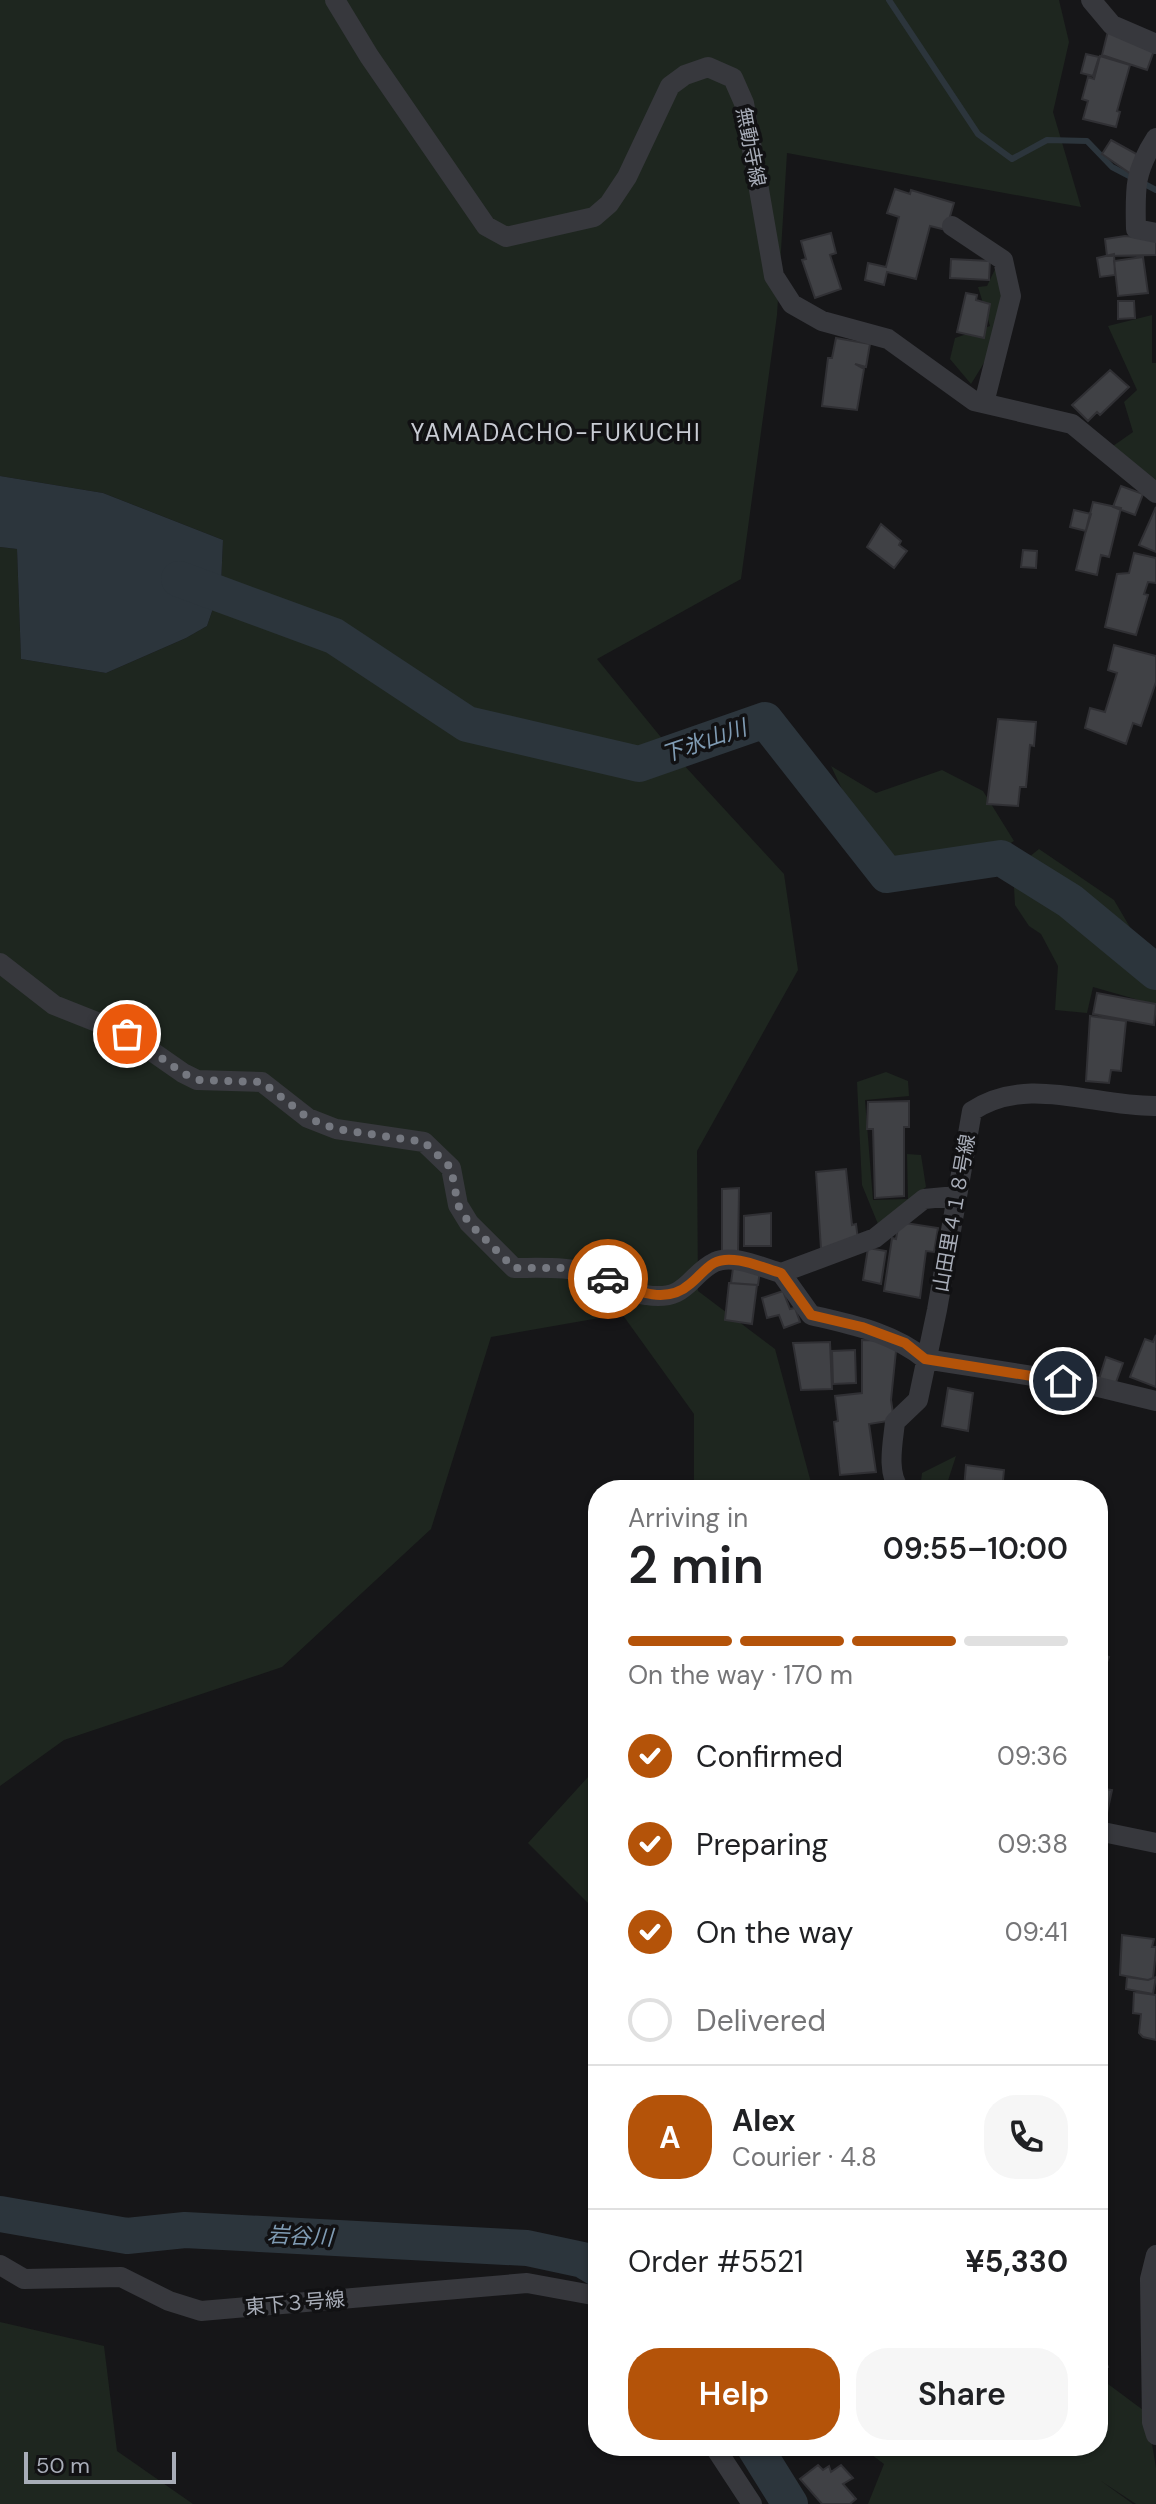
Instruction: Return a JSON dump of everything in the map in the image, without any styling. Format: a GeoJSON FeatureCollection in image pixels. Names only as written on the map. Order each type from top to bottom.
{"type":"FeatureCollection","features":[{"type":"Feature","properties":{"kind":"street","name":"無動寺線"},"geometry":{"type":"LineString","coordinates":[[335,0],[369,56],[486,226],[506,237],[594,217],[609,204],[627,177],[670,86],[685,75],[708,67],[733,78],[744,103],[774,276],[792,304],[822,321],[888,339],[974,401],[1072,424],[1156,493]]}},
{"type":"Feature","properties":{"kind":"street"},"geometry":{"type":"LineString","coordinates":[[1091,0],[1112,25],[1156,44]]}},
{"type":"Feature","properties":{"kind":"street"},"geometry":{"type":"LineString","coordinates":[[1156,138],[1140,167],[1135,191],[1136,229],[1156,233]]}},
{"type":"Feature","properties":{"kind":"street"},"geometry":{"type":"LineString","coordinates":[[952,226],[1003,260],[1011,296],[984,403]]}},
{"type":"Feature","properties":{"kind":"street"},"geometry":{"type":"LineString","coordinates":[[0,963],[54,1005],[127,1034],[197,1080],[262,1082],[308,1118],[336,1129],[424,1142],[451,1168],[458,1205],[469,1223],[514,1268],[572,1268],[645,1295],[670,1294],[687,1287],[715,1262],[732,1260],[781,1273],[875,1238],[924,1199],[956,1196]]}},
{"type":"Feature","properties":{"kind":"street","name":"山田里４１８号線"},"geometry":{"type":"LineString","coordinates":[[895,1480],[892,1457],[895,1422],[918,1400],[972,1111],[988,1101],[1044,1092],[1156,1106]]}},
{"type":"Feature","properties":{"kind":"street"},"geometry":{"type":"LineString","coordinates":[[781,1273],[811,1315],[862,1327],[905,1343],[925,1359],[1090,1385],[1156,1401]]}},
{"type":"Feature","properties":{"kind":"street"},"geometry":{"type":"LineString","coordinates":[[1108,1833],[1156,1843]]}},
{"type":"Feature","properties":{"kind":"street"},"geometry":{"type":"LineString","coordinates":[[1156,2255],[1150,2279],[1152,2422],[1156,2435]]}},
{"type":"Feature","properties":{"kind":"street","name":"東下３号線"},"geometry":{"type":"LineString","coordinates":[[0,2265],[24,2279],[121,2277],[169,2301],[201,2311],[527,2283],[588,2294]]}},
{"type":"Feature","properties":{"kind":"street"},"geometry":{"type":"LineString","coordinates":[[721,2456],[752,2504]]}},
{"type":"Feature","properties":{"kind":"shaded area"},"geometry":{"type":"Polygon","coordinates":[[[0,0],[1059,0],[1069,42],[1053,112],[1081,207],[787,153],[777,315],[741,579],[597,659],[682,763],[784,874],[798,970],[697,1151],[698,1291],[775,1349],[810,1480],[694,1480],[694,1414],[622,1314],[491,1337],[431,1529],[282,1667],[64,1740],[0,1786],[0,547],[17,549],[21,659],[106,673],[207,626],[221,585],[223,540],[103,493],[0,476],[0,0]]]}},
{"type":"Feature","properties":{"kind":"shaded area"},"geometry":{"type":"Polygon","coordinates":[[[998,263],[1003,297],[999,326],[988,355],[971,384],[950,359],[955,338],[990,326],[978,287],[987,286],[998,263]]]}},
{"type":"Feature","properties":{"kind":"shaded area"},"geometry":{"type":"Polygon","coordinates":[[[1152,315],[1152,363],[1156,363],[1156,480],[1113,446],[1133,432],[1124,402],[1137,390],[1108,326],[1152,315]]]}},
{"type":"Feature","properties":{"kind":"shaded area"},"geometry":{"type":"Polygon","coordinates":[[[0,476],[103,493],[223,540],[221,585],[207,626],[106,673],[21,659],[17,549],[0,547],[0,476]]]}},
{"type":"Feature","properties":{"kind":"shaded area"},"geometry":{"type":"Polygon","coordinates":[[[831,766],[876,793],[942,770],[983,791],[1014,841],[958,874],[888,886],[831,766]]]}},
{"type":"Feature","properties":{"kind":"shaded area"},"geometry":{"type":"Polygon","coordinates":[[[1039,849],[1114,900],[1131,929],[1156,949],[1156,1005],[1093,987],[1087,1013],[1055,1010],[1058,966],[1041,934],[1029,926],[1015,905],[1013,870],[1039,849]]]}},
{"type":"Feature","properties":{"kind":"shaded area"},"geometry":{"type":"Polygon","coordinates":[[[886,1072],[908,1081],[909,1096],[865,1100],[873,1200],[908,1199],[907,1154],[921,1155],[926,1187],[878,1224],[862,1185],[857,1082],[886,1072]]]}},
{"type":"Feature","properties":{"kind":"shaded area"},"geometry":{"type":"Polygon","coordinates":[[[956,1456],[948,1480],[921,1480],[922,1473],[956,1456]]]}},
{"type":"Feature","properties":{"kind":"shaded area"},"geometry":{"type":"Polygon","coordinates":[[[588,1777],[588,1903],[528,1843],[588,1777]]]}},
{"type":"Feature","properties":{"kind":"shaded area"},"geometry":{"type":"Polygon","coordinates":[[[0,2322],[104,2346],[117,2451],[193,2504],[0,2504],[0,2322]]]}},
{"type":"Feature","properties":{"kind":"shaded area"},"geometry":{"type":"Polygon","coordinates":[[[1108,2384],[1147,2413],[1156,2468],[1156,2504],[1136,2504],[1101,2481],[1133,2504],[868,2504],[884,2464],[873,2456],[1108,2456],[1108,2384]]]}},
{"type":"Feature","properties":{"kind":"building"},"geometry":{"type":"Polygon","coordinates":[[[1108,31],[1156,45],[1147,70],[1102,55],[1108,31]]]}},
{"type":"Feature","properties":{"kind":"building"},"geometry":{"type":"Polygon","coordinates":[[[1086,54],[1099,57],[1093,76],[1081,73],[1086,54]]]}},
{"type":"Feature","properties":{"kind":"building"},"geometry":{"type":"Polygon","coordinates":[[[1100,56],[1130,65],[1117,111],[1120,112],[1116,127],[1083,119],[1088,101],[1082,99],[1088,77],[1094,79],[1100,56]]]}},
{"type":"Feature","properties":{"kind":"building"},"geometry":{"type":"Polygon","coordinates":[[[1111,140],[1142,157],[1131,174],[1102,154],[1111,140]]]}},
{"type":"Feature","properties":{"kind":"building"},"geometry":{"type":"Polygon","coordinates":[[[895,189],[910,194],[911,190],[954,203],[946,230],[930,226],[916,279],[887,272],[884,285],[865,280],[868,263],[886,267],[899,217],[887,213],[895,189]]]}},
{"type":"Feature","properties":{"kind":"building"},"geometry":{"type":"Polygon","coordinates":[[[831,233],[836,253],[830,255],[841,289],[815,298],[802,260],[806,259],[801,241],[831,233]]]}},
{"type":"Feature","properties":{"kind":"building"},"geometry":{"type":"Polygon","coordinates":[[[1125,236],[1156,239],[1156,255],[1107,256],[1105,239],[1125,236]]]}},
{"type":"Feature","properties":{"kind":"building"},"geometry":{"type":"Polygon","coordinates":[[[1114,254],[1115,275],[1100,277],[1097,258],[1114,254]]]}},
{"type":"Feature","properties":{"kind":"building"},"geometry":{"type":"Polygon","coordinates":[[[1143,257],[1148,293],[1118,296],[1114,261],[1143,257]]]}},
{"type":"Feature","properties":{"kind":"building"},"geometry":{"type":"Polygon","coordinates":[[[951,259],[990,261],[989,280],[950,278],[951,259]]]}},
{"type":"Feature","properties":{"kind":"building"},"geometry":{"type":"Polygon","coordinates":[[[966,293],[977,295],[976,300],[990,304],[984,338],[957,332],[966,293]]]}},
{"type":"Feature","properties":{"kind":"building"},"geometry":{"type":"Polygon","coordinates":[[[1118,301],[1134,301],[1135,318],[1118,319],[1118,301]]]}},
{"type":"Feature","properties":{"kind":"building"},"geometry":{"type":"Polygon","coordinates":[[[836,338],[870,344],[866,367],[855,364],[864,369],[857,410],[822,406],[828,358],[832,358],[836,338]]]}},
{"type":"Feature","properties":{"kind":"building"},"geometry":{"type":"Polygon","coordinates":[[[1110,370],[1129,387],[1100,415],[1097,412],[1088,421],[1072,405],[1110,370]]]}},
{"type":"Feature","properties":{"kind":"building"},"geometry":{"type":"Polygon","coordinates":[[[1121,486],[1143,494],[1135,515],[1113,507],[1121,486]]]}},
{"type":"Feature","properties":{"kind":"building"},"geometry":{"type":"Polygon","coordinates":[[[1093,502],[1121,508],[1109,557],[1101,555],[1097,575],[1076,570],[1093,502]]]}},
{"type":"Feature","properties":{"kind":"building"},"geometry":{"type":"Polygon","coordinates":[[[1156,507],[1156,552],[1139,545],[1156,507]]]}},
{"type":"Feature","properties":{"kind":"building"},"geometry":{"type":"Polygon","coordinates":[[[1074,510],[1091,514],[1086,531],[1070,527],[1074,510]]]}},
{"type":"Feature","properties":{"kind":"building"},"geometry":{"type":"Polygon","coordinates":[[[881,524],[901,541],[899,545],[907,551],[894,568],[867,547],[881,524]]]}},
{"type":"Feature","properties":{"kind":"building"},"geometry":{"type":"Polygon","coordinates":[[[1023,550],[1037,551],[1036,568],[1021,567],[1023,550]]]}},
{"type":"Feature","properties":{"kind":"building"},"geometry":{"type":"Polygon","coordinates":[[[1134,553],[1156,558],[1156,583],[1148,582],[1144,594],[1148,595],[1136,635],[1105,627],[1117,574],[1129,573],[1134,553]]]}},
{"type":"Feature","properties":{"kind":"building"},"geometry":{"type":"Polygon","coordinates":[[[1114,645],[1156,656],[1156,682],[1141,726],[1133,723],[1126,744],[1085,728],[1090,708],[1105,712],[1117,673],[1108,670],[1114,645]]]}},
{"type":"Feature","properties":{"kind":"building"},"geometry":{"type":"Polygon","coordinates":[[[998,719],[1036,722],[1034,746],[1030,745],[1026,787],[1020,787],[1018,806],[987,804],[998,719]]]}},
{"type":"Feature","properties":{"kind":"building"},"geometry":{"type":"Polygon","coordinates":[[[1097,993],[1156,1004],[1154,1025],[1093,1014],[1097,993]]]}},
{"type":"Feature","properties":{"kind":"building"},"geometry":{"type":"Polygon","coordinates":[[[1090,1016],[1126,1021],[1121,1071],[1111,1070],[1109,1083],[1086,1081],[1090,1016]]]}},
{"type":"Feature","properties":{"kind":"building"},"geometry":{"type":"Polygon","coordinates":[[[909,1101],[909,1127],[904,1127],[904,1196],[875,1198],[873,1129],[867,1129],[868,1102],[909,1101]]]}},
{"type":"Feature","properties":{"kind":"building"},"geometry":{"type":"Polygon","coordinates":[[[846,1169],[852,1225],[856,1224],[858,1240],[821,1249],[816,1172],[846,1169]]]}},
{"type":"Feature","properties":{"kind":"building"},"geometry":{"type":"Polygon","coordinates":[[[739,1188],[738,1255],[722,1256],[722,1189],[739,1188]]]}},
{"type":"Feature","properties":{"kind":"building"},"geometry":{"type":"Polygon","coordinates":[[[771,1213],[771,1246],[744,1246],[744,1216],[771,1213]]]}},
{"type":"Feature","properties":{"kind":"building"},"geometry":{"type":"Polygon","coordinates":[[[899,1222],[938,1228],[934,1252],[926,1251],[920,1298],[884,1291],[892,1238],[896,1239],[899,1222]]]}},
{"type":"Feature","properties":{"kind":"building"},"geometry":{"type":"Polygon","coordinates":[[[868,1248],[886,1251],[881,1284],[863,1280],[868,1248]]]}},
{"type":"Feature","properties":{"kind":"building"},"geometry":{"type":"Polygon","coordinates":[[[733,1268],[760,1271],[758,1285],[731,1283],[733,1268]]]}},
{"type":"Feature","properties":{"kind":"building"},"geometry":{"type":"Polygon","coordinates":[[[729,1283],[757,1285],[752,1324],[725,1320],[729,1283]]]}},
{"type":"Feature","properties":{"kind":"building"},"geometry":{"type":"Polygon","coordinates":[[[783,1291],[790,1309],[795,1308],[800,1322],[784,1328],[779,1315],[767,1318],[762,1298],[783,1291]]]}},
{"type":"Feature","properties":{"kind":"building"},"geometry":{"type":"Polygon","coordinates":[[[1156,1335],[1156,1387],[1130,1377],[1145,1339],[1153,1342],[1156,1335]]]}},
{"type":"Feature","properties":{"kind":"building"},"geometry":{"type":"Polygon","coordinates":[[[862,1340],[897,1341],[891,1400],[894,1420],[869,1424],[876,1472],[840,1475],[834,1422],[838,1421],[835,1396],[862,1393],[862,1340]]]}},
{"type":"Feature","properties":{"kind":"building"},"geometry":{"type":"Polygon","coordinates":[[[830,1342],[832,1389],[801,1390],[793,1343],[830,1342]]]}},
{"type":"Feature","properties":{"kind":"building"},"geometry":{"type":"Polygon","coordinates":[[[855,1350],[856,1383],[833,1384],[832,1351],[855,1350]]]}},
{"type":"Feature","properties":{"kind":"building"},"geometry":{"type":"Polygon","coordinates":[[[1106,1357],[1123,1363],[1115,1385],[1099,1379],[1106,1357]]]}},
{"type":"Feature","properties":{"kind":"building"},"geometry":{"type":"Polygon","coordinates":[[[948,1388],[973,1393],[968,1431],[942,1426],[948,1388]]]}},
{"type":"Feature","properties":{"kind":"building"},"geometry":{"type":"Polygon","coordinates":[[[966,1465],[1004,1470],[1003,1480],[965,1480],[966,1465]]]}},
{"type":"Feature","properties":{"kind":"building"},"geometry":{"type":"Polygon","coordinates":[[[1122,1935],[1154,1939],[1153,1978],[1148,1980],[1120,1975],[1122,1935]]]}},
{"type":"Feature","properties":{"kind":"building"},"geometry":{"type":"Polygon","coordinates":[[[1127,1977],[1148,1980],[1156,1977],[1153,1994],[1126,1989],[1127,1977]]]}},
{"type":"Feature","properties":{"kind":"building"},"geometry":{"type":"Polygon","coordinates":[[[1134,1992],[1156,1995],[1156,2040],[1139,2033],[1141,2014],[1133,2013],[1134,1992]]]}},
{"type":"Feature","properties":{"kind":"building"},"geometry":{"type":"Polygon","coordinates":[[[818,2465],[823,2470],[829,2466],[831,2472],[841,2465],[853,2478],[843,2484],[856,2499],[850,2504],[822,2504],[800,2479],[818,2465]]]}},
{"type":"Feature","properties":{"kind":"waterway"},"geometry":{"type":"LineString","coordinates":[[889,0],[978,134],[1012,159],[1047,140],[1087,141],[1112,167],[1156,190]]}},
{"type":"Feature","properties":{"kind":"waterway","name":"下氷山川"},"geometry":{"type":"LineString","coordinates":[[179,579],[334,636],[467,724],[639,764],[765,720],[887,875],[1001,858],[1070,901],[1156,972]]}},
{"type":"Feature","properties":{"kind":"waterway","name":"岩谷川"},"geometry":{"type":"LineString","coordinates":[[0,2214],[127,2236],[185,2230],[527,2248],[588,2263]]}},
{"type":"Feature","properties":{"kind":"waterway","name":"岩谷川"},"geometry":{"type":"LineString","coordinates":[[760,2456],[790,2504]]}},
{"type":"Feature","properties":{"kind":"way so far"},"geometry":{"type":"LineString","coordinates":[[127,1034],[197,1080],[262,1082],[308,1118],[336,1129],[424,1142],[451,1168],[458,1205],[469,1223],[514,1268],[572,1268],[608,1279]]}},
{"type":"Feature","properties":{"kind":"district","name":"YAMADACHO-FUKUCHI"},"geometry":{"type":"Point","coordinates":[556,432]}},
{"type":"Feature","properties":{"kind":"route"},"geometry":{"type":"LineString","coordinates":[[608,1279],[645,1295],[670,1294],[687,1287],[715,1262],[732,1260],[781,1273],[811,1315],[862,1327],[905,1343],[925,1359],[1063,1381]]}}]}
